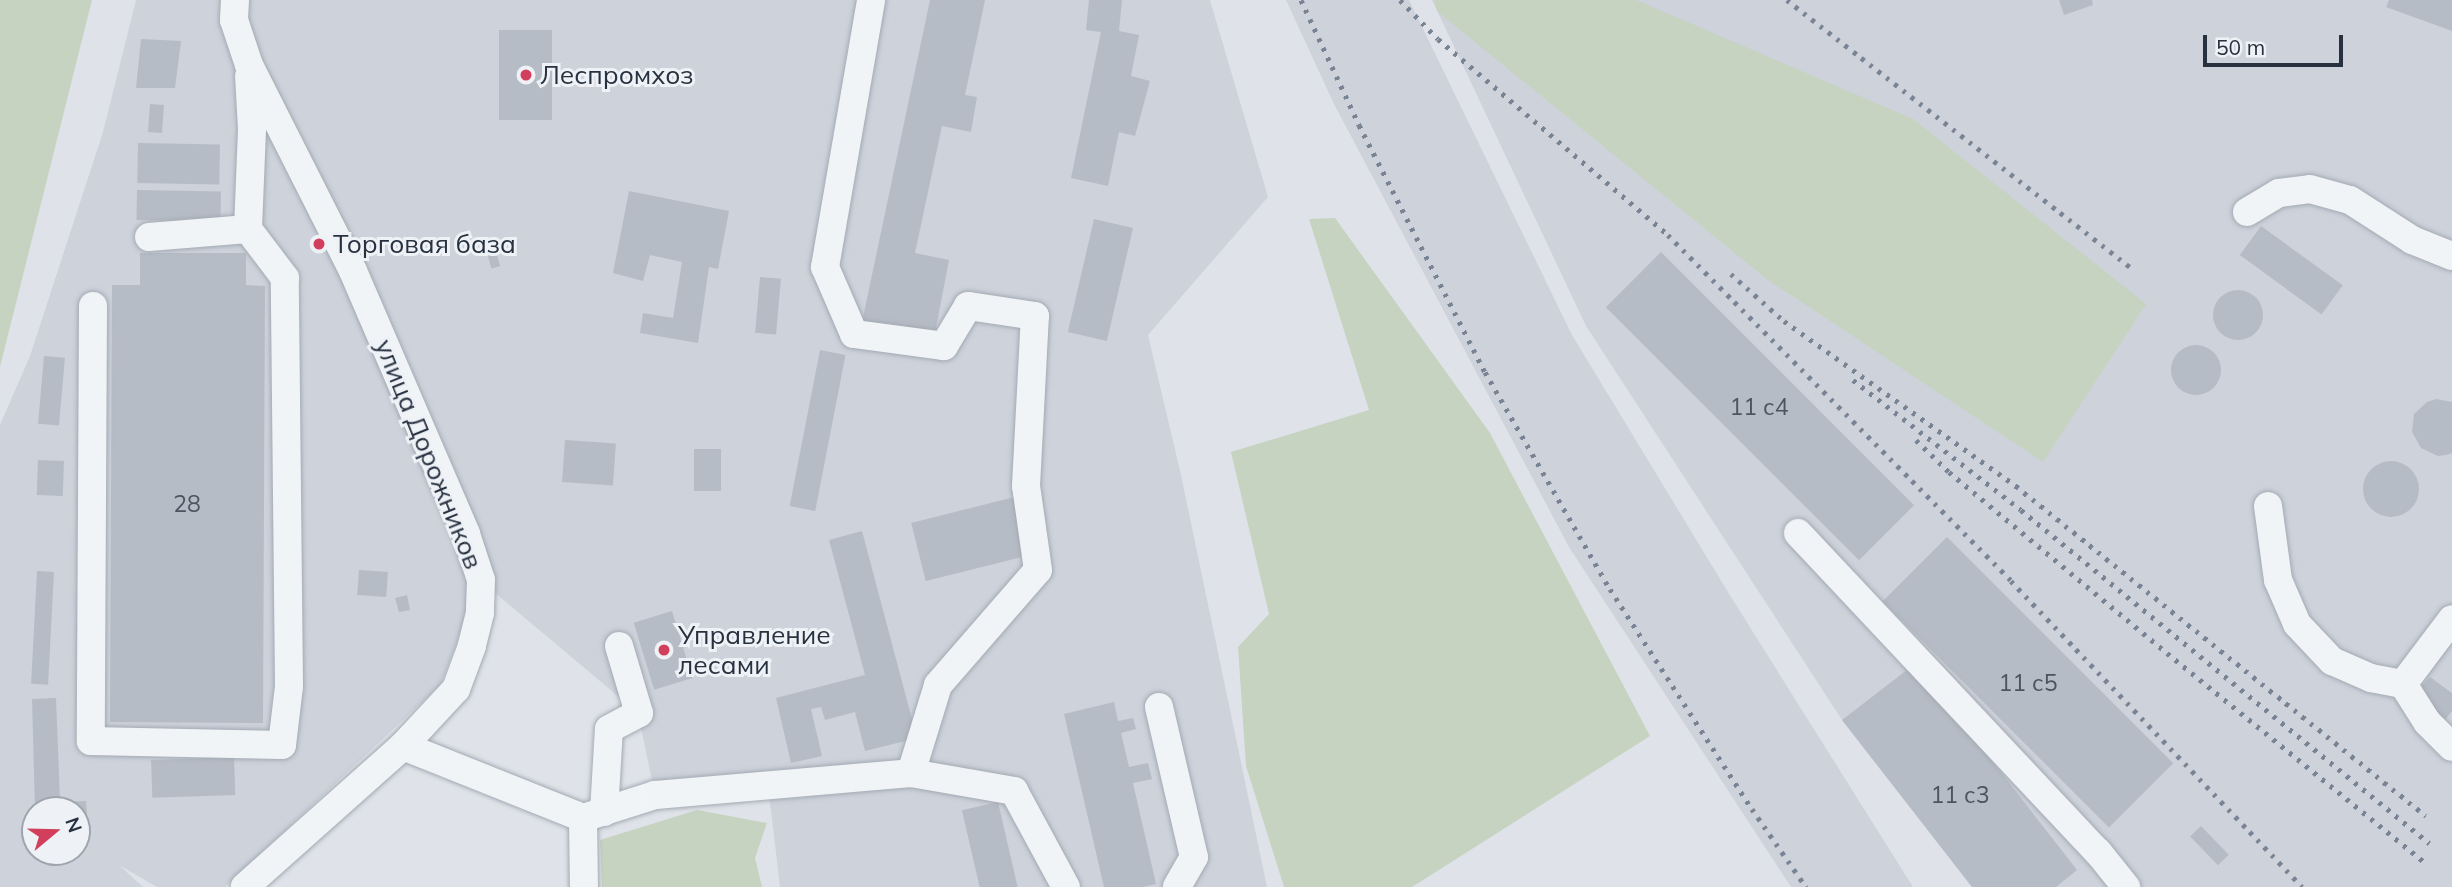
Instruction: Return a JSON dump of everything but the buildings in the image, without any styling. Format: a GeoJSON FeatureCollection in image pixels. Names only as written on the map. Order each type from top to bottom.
{"type":"FeatureCollection","features":[{"type":"Feature","properties":{"kind":"street","name":"улица Дорожников"},"geometry":{"type":"LineString","coordinates":[[235,0],[234,20],[249,65],[354,271],[466,534],[481,580],[480,613],[472,646],[456,689],[403,746],[245,887]]}},
{"type":"Feature","properties":{"kind":"street"},"geometry":{"type":"LineString","coordinates":[[871,0],[825,267],[854,334],[944,346],[968,306],[1035,316],[1026,486],[1038,570],[937,685],[911,773]]}},
{"type":"Feature","properties":{"kind":"street"},"geometry":{"type":"LineString","coordinates":[[93,306],[91,741],[282,745],[289,686],[285,278],[248,229],[252,129],[249,65]]}},
{"type":"Feature","properties":{"kind":"street"},"geometry":{"type":"LineString","coordinates":[[2247,212],[2279,192],[2310,189],[2350,201],[2412,240],[2452,256]]}},
{"type":"Feature","properties":{"kind":"street"},"geometry":{"type":"LineString","coordinates":[[149,237],[248,229]]}},
{"type":"Feature","properties":{"kind":"street"},"geometry":{"type":"LineString","coordinates":[[2269,506],[2278,580],[2297,624],[2332,661],[2371,678],[2403,684],[2427,722],[2452,747]]}},
{"type":"Feature","properties":{"kind":"street"},"geometry":{"type":"LineString","coordinates":[[1798,534],[2098,852],[2126,887]]}},
{"type":"Feature","properties":{"kind":"street"},"geometry":{"type":"LineString","coordinates":[[2403,684],[2452,619]]}},
{"type":"Feature","properties":{"kind":"street"},"geometry":{"type":"LineString","coordinates":[[584,887],[608,729],[639,713],[620,646]]}},
{"type":"Feature","properties":{"kind":"street"},"geometry":{"type":"LineString","coordinates":[[2422,658],[2452,657]]}},
{"type":"Feature","properties":{"kind":"street"},"geometry":{"type":"LineString","coordinates":[[1159,707],[1195,857],[1177,887]]}},
{"type":"Feature","properties":{"kind":"street"},"geometry":{"type":"LineString","coordinates":[[403,746],[593,815],[655,795],[911,773],[1014,791],[1066,887]]}},
{"type":"Feature","properties":{"kind":"shaded area"},"geometry":{"type":"Polygon","coordinates":[[[136,0],[1210,0],[1268,197],[1148,335],[1181,475],[1267,887],[780,887],[768,785],[655,795],[638,713],[481,581],[440,685],[225,887],[157,887],[119,865],[143,887],[0,887],[0,425],[30,356],[103,132],[136,0]]]}},
{"type":"Feature","properties":{"kind":"shaded area"},"geometry":{"type":"Polygon","coordinates":[[[1286,0],[1409,0],[1572,335],[1731,597],[1913,887],[1791,887],[1569,547],[1334,104],[1286,0]]]}},
{"type":"Feature","properties":{"kind":"shaded area"},"geometry":{"type":"Polygon","coordinates":[[[1432,0],[2452,0],[2452,887],[1972,887],[1842,720],[1586,326],[1432,0]]]}},
{"type":"Feature","properties":{"kind":"green space"},"geometry":{"type":"Polygon","coordinates":[[[0,0],[92,0],[0,367],[0,0]]]}},
{"type":"Feature","properties":{"kind":"green space"},"geometry":{"type":"Polygon","coordinates":[[[1434,0],[1636,0],[1913,119],[2146,304],[2043,462],[1768,280],[1438,12],[1434,0]]]}},
{"type":"Feature","properties":{"kind":"green space"},"geometry":{"type":"Polygon","coordinates":[[[1335,218],[1490,433],[1650,736],[1412,887],[1284,887],[1246,766],[1238,647],[1269,614],[1231,452],[1369,410],[1309,219],[1335,218]]]}},
{"type":"Feature","properties":{"kind":"green space"},"geometry":{"type":"Polygon","coordinates":[[[697,810],[767,823],[755,858],[762,887],[602,887],[600,840],[697,810]]]}},
{"type":"Feature","properties":{"kind":"railway"},"geometry":{"type":"LineString","coordinates":[[1301,0],[1359,125],[1485,372],[1610,589],[1752,809],[1806,887]]}},
{"type":"Feature","properties":{"kind":"railway"},"geometry":{"type":"LineString","coordinates":[[1400,0],[1438,39],[1668,235],[2011,581],[2302,887]]}},
{"type":"Feature","properties":{"kind":"railway"},"geometry":{"type":"LineString","coordinates":[[1787,0],[2135,271]]}},
{"type":"Feature","properties":{"kind":"railway"},"geometry":{"type":"LineString","coordinates":[[1731,274],[1784,321],[2016,486],[2426,816]]}},
{"type":"Feature","properties":{"kind":"railway"},"geometry":{"type":"LineString","coordinates":[[1853,380],[2021,510],[2429,843]]}},
{"type":"Feature","properties":{"kind":"railway"},"geometry":{"type":"LineString","coordinates":[[1916,440],[1949,472],[2167,653],[2427,864]]}},
{"type":"Feature","properties":{"kind":"place","name":"Леспромхоз"},"geometry":{"type":"Point","coordinates":[526,75]}},
{"type":"Feature","properties":{"kind":"place","name":"Торговая база"},"geometry":{"type":"Point","coordinates":[319,244]}},
{"type":"Feature","properties":{"kind":"place","name":"Управление лесами"},"geometry":{"type":"Point","coordinates":[664,650]}}]}
